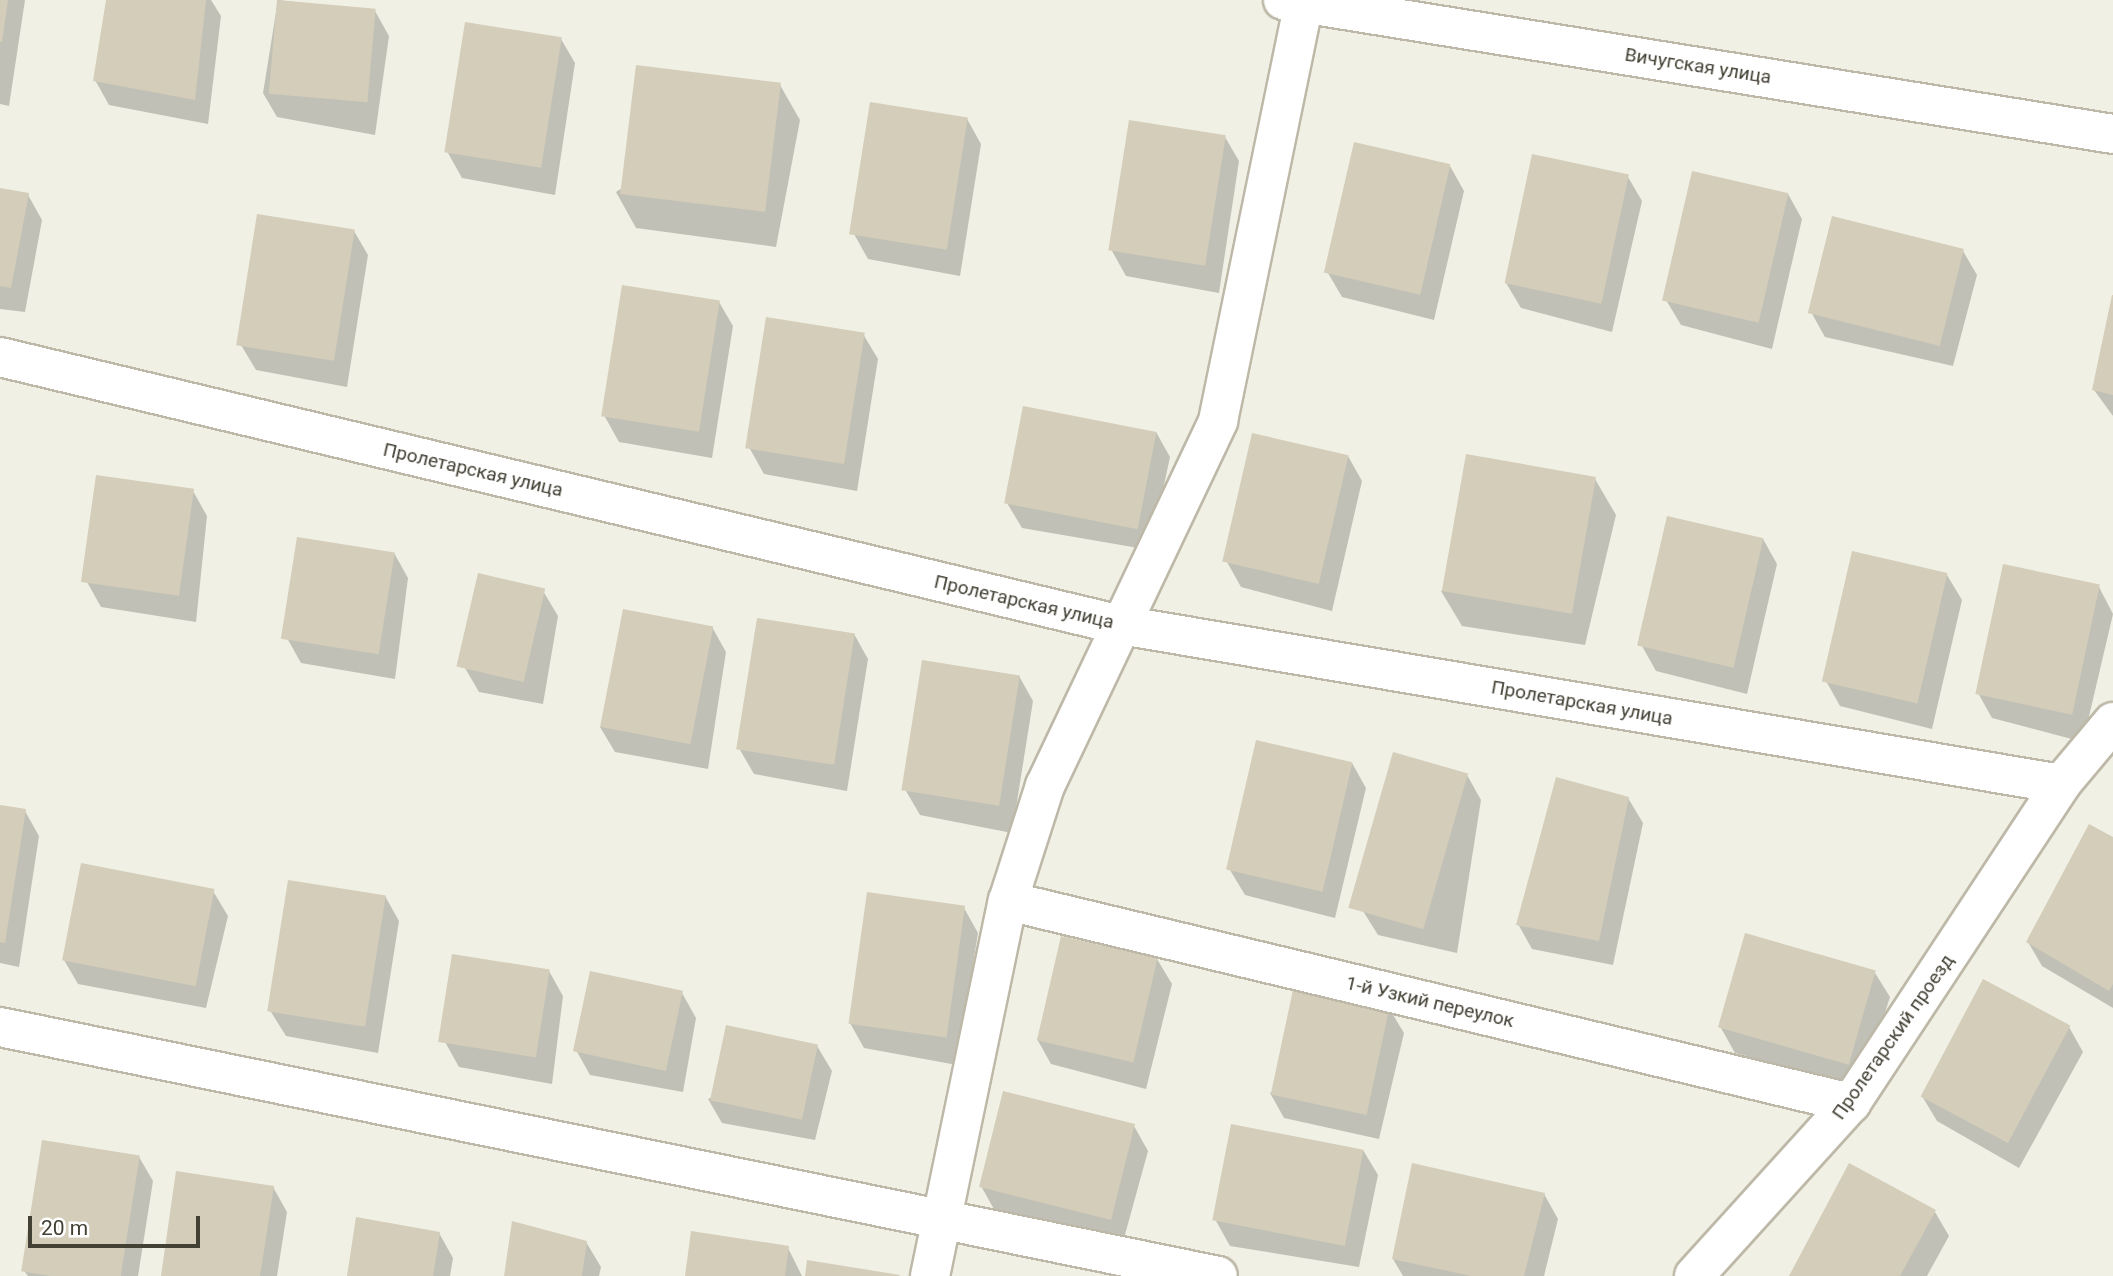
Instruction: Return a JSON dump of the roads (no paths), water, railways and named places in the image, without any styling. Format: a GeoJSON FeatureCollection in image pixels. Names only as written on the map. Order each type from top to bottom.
{"type":"FeatureCollection","features":[{"type":"Feature","properties":{"kind":"street","name":"Вичугская улица"},"geometry":{"type":"LineString","coordinates":[[1307,1],[2113,134]]}},
{"type":"Feature","properties":{"kind":"street"},"geometry":{"type":"LineString","coordinates":[[930,1276],[1008,901],[1045,786],[1218,421],[1307,1]]}},
{"type":"Feature","properties":{"kind":"street","name":"Пролетарская улица"},"geometry":{"type":"LineString","coordinates":[[0,357],[1121,625],[2061,784]]}},
{"type":"Feature","properties":{"kind":"street","name":"Пролетарский проезд"},"geometry":{"type":"LineString","coordinates":[[1694,1276],[1851,1103],[2061,784],[2113,722]]}},
{"type":"Feature","properties":{"kind":"street","name":"1-й Узкий переулок"},"geometry":{"type":"LineString","coordinates":[[1008,901],[1851,1103]]}},
{"type":"Feature","properties":{"kind":"street"},"geometry":{"type":"LineString","coordinates":[[0,1027],[1218,1276]]}}]}
